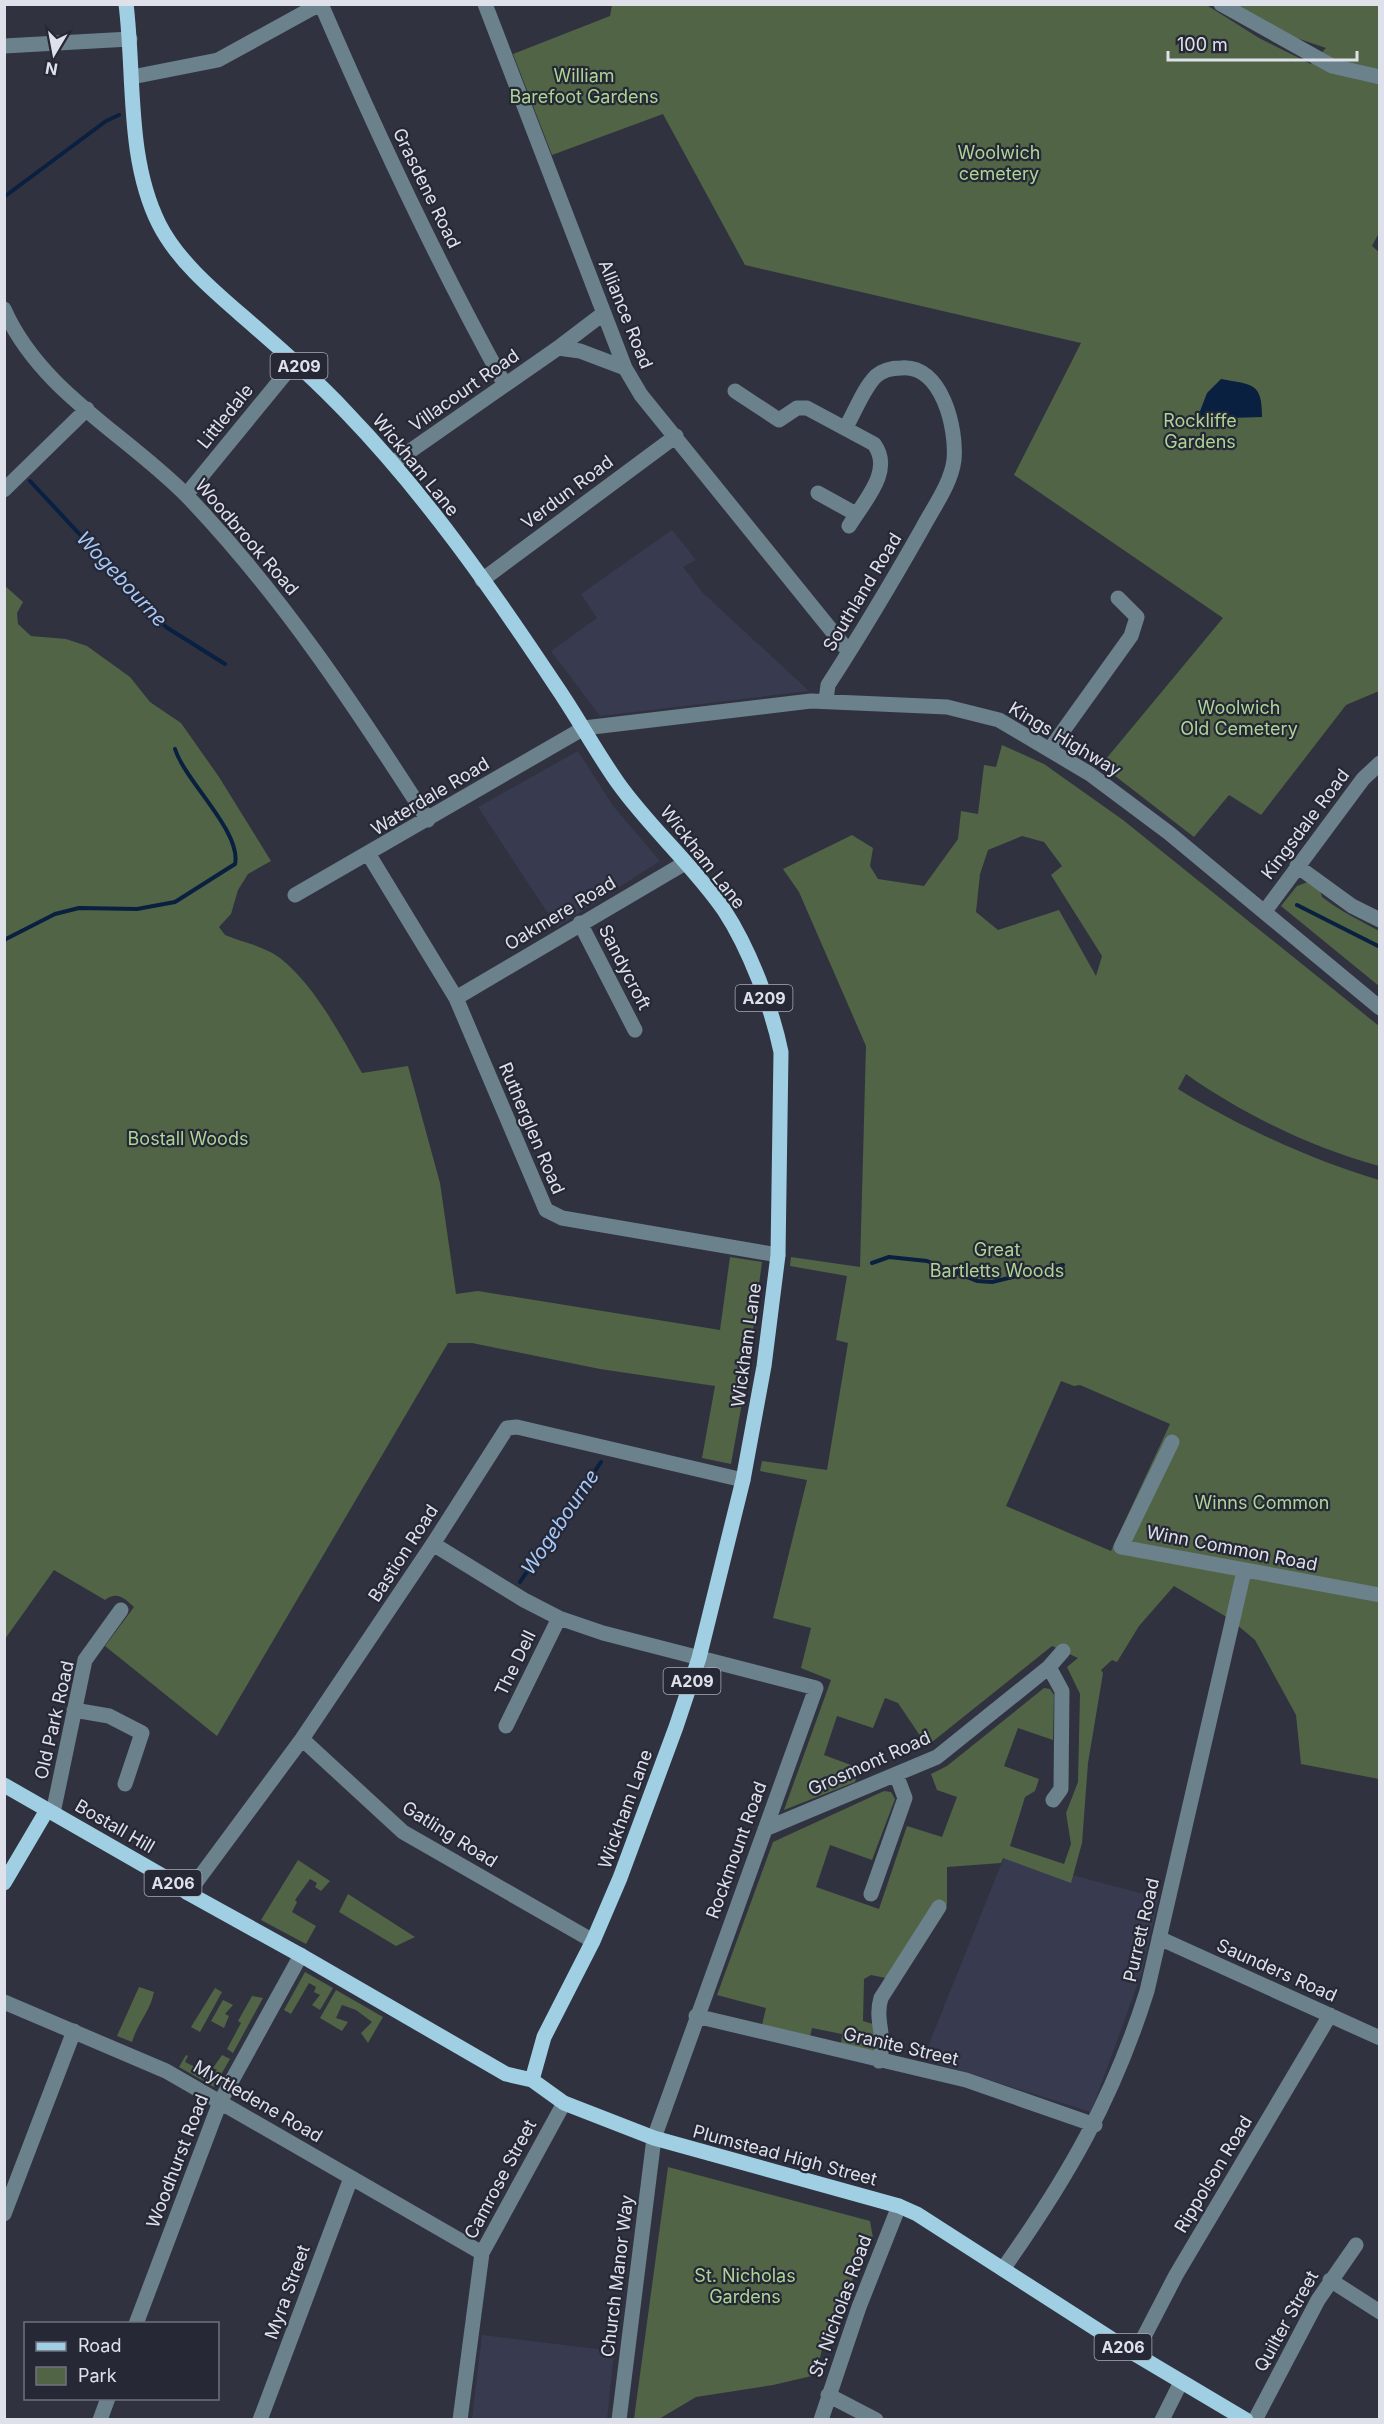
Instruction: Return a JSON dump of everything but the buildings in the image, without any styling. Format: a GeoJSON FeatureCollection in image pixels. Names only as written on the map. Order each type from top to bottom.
{"type":"FeatureCollection","features":[{"type":"Feature","properties":{"kind":"main road","name":"Wickham Lane"},"geometry":{"type":"LineString","coordinates":[[126,4],[141,168],[159,225],[179,254],[221,297],[295,362],[393,463],[482,580],[584,728],[619,785],[685,863],[729,920],[777,1031],[782,1052],[778,1255],[762,1376],[743,1480],[699,1658],[620,1878],[593,1941],[544,2037],[532,2080]]}},
{"type":"Feature","properties":{"kind":"main road","name":"Bostall Hill"},"geometry":{"type":"LineString","coordinates":[[4,1785],[168,1879],[188,1893],[301,1955]]}},
{"type":"Feature","properties":{"kind":"main road"},"geometry":{"type":"LineString","coordinates":[[4,1883],[50,1811]]}},
{"type":"Feature","properties":{"kind":"main road","name":"Plumstead High Street"},"geometry":{"type":"LineString","coordinates":[[301,1955],[506,2074],[532,2080],[564,2103],[654,2138],[898,2206],[938,2225],[1135,2354],[1246,2420]]}},
{"type":"Feature","properties":{"kind":"street"},"geometry":{"type":"LineString","coordinates":[[132,77],[218,60],[321,4]]}},
{"type":"Feature","properties":{"kind":"street","name":"Grasdene Road"},"geometry":{"type":"LineString","coordinates":[[321,4],[358,90],[466,314],[505,385]]}},
{"type":"Feature","properties":{"kind":"street","name":"Alliance Road"},"geometry":{"type":"LineString","coordinates":[[485,4],[625,368],[641,395],[849,652]]}},
{"type":"Feature","properties":{"kind":"street"},"geometry":{"type":"LineString","coordinates":[[1221,4],[1332,66],[1380,77]]}},
{"type":"Feature","properties":{"kind":"street"},"geometry":{"type":"LineString","coordinates":[[4,46],[130,39]]}},
{"type":"Feature","properties":{"kind":"street","name":"Woodbrook Road"},"geometry":{"type":"LineString","coordinates":[[4,309],[20,339],[34,358],[87,409],[186,495],[304,634],[428,820]]}},
{"type":"Feature","properties":{"kind":"street","name":"Villacourt Road"},"geometry":{"type":"LineString","coordinates":[[393,463],[558,348],[604,313]]}},
{"type":"Feature","properties":{"kind":"street"},"geometry":{"type":"LineString","coordinates":[[558,348],[580,351],[625,368]]}},
{"type":"Feature","properties":{"kind":"street","name":"Littledale"},"geometry":{"type":"LineString","coordinates":[[186,495],[295,362]]}},
{"type":"Feature","properties":{"kind":"street","name":"Southland Road"},"geometry":{"type":"LineString","coordinates":[[826,700],[828,685],[950,476],[954,445],[945,404],[931,381],[906,367],[888,369],[876,376],[846,428]]}},
{"type":"Feature","properties":{"kind":"street"},"geometry":{"type":"LineString","coordinates":[[735,391],[779,420],[797,408],[807,408],[874,444],[883,462],[881,473],[853,520],[818,493]]}},
{"type":"Feature","properties":{"kind":"street"},"geometry":{"type":"LineString","coordinates":[[4,490],[87,409]]}},
{"type":"Feature","properties":{"kind":"street","name":"Verdun Road"},"geometry":{"type":"LineString","coordinates":[[482,580],[676,436]]}},
{"type":"Feature","properties":{"kind":"street"},"geometry":{"type":"LineString","coordinates":[[1050,749],[1131,636],[1137,617],[1118,598]]}},
{"type":"Feature","properties":{"kind":"street","name":"Kings Highway"},"geometry":{"type":"LineString","coordinates":[[584,728],[826,700],[947,707],[975,712],[999,720],[1050,749],[1133,805],[1265,911],[1380,1008]]}},
{"type":"Feature","properties":{"kind":"street","name":"Waterdale Road"},"geometry":{"type":"LineString","coordinates":[[295,895],[369,855],[584,728]]}},
{"type":"Feature","properties":{"kind":"street","name":"Kingsdale Road"},"geometry":{"type":"LineString","coordinates":[[1265,911],[1363,779],[1380,763]]}},
{"type":"Feature","properties":{"kind":"street","name":"Rutherglen Road"},"geometry":{"type":"LineString","coordinates":[[369,855],[456,998],[546,1210],[562,1218],[778,1255]]}},
{"type":"Feature","properties":{"kind":"street","name":"Oakmere Road"},"geometry":{"type":"LineString","coordinates":[[456,998],[685,863]]}},
{"type":"Feature","properties":{"kind":"street"},"geometry":{"type":"LineString","coordinates":[[1298,866],[1352,906],[1380,920]]}},
{"type":"Feature","properties":{"kind":"street","name":"Sandycroft"},"geometry":{"type":"LineString","coordinates":[[580,923],[635,1030]]}},
{"type":"Feature","properties":{"kind":"street","name":"Bastion Road"},"geometry":{"type":"LineString","coordinates":[[188,1893],[302,1739],[433,1544],[507,1428],[517,1427],[743,1480]]}},
{"type":"Feature","properties":{"kind":"street","name":"Winn Common Road"},"geometry":{"type":"LineString","coordinates":[[1172,1442],[1121,1547],[1380,1595]]}},
{"type":"Feature","properties":{"kind":"street"},"geometry":{"type":"LineString","coordinates":[[433,1544],[524,1600],[559,1618],[603,1633],[699,1658]]}},
{"type":"Feature","properties":{"kind":"street","name":"Purrett Road"},"geometry":{"type":"LineString","coordinates":[[1003,2269],[1056,2191],[1095,2125],[1137,2024],[1244,1571]]}},
{"type":"Feature","properties":{"kind":"street","name":"Old Park Road"},"geometry":{"type":"LineString","coordinates":[[50,1811],[85,1660],[121,1610]]}},
{"type":"Feature","properties":{"kind":"street","name":"The Dell"},"geometry":{"type":"LineString","coordinates":[[507,1726],[559,1618]]}},
{"type":"Feature","properties":{"kind":"street","name":"Grosmont Road"},"geometry":{"type":"LineString","coordinates":[[765,1829],[937,1757],[1049,1667],[1063,1652]]}},
{"type":"Feature","properties":{"kind":"street","name":"Rockmount Road"},"geometry":{"type":"LineString","coordinates":[[654,2138],[696,2016],[816,1688],[699,1658]]}},
{"type":"Feature","properties":{"kind":"street"},"geometry":{"type":"LineString","coordinates":[[1049,1667],[1062,1691],[1061,1789],[1053,1800]]}},
{"type":"Feature","properties":{"kind":"street"},"geometry":{"type":"LineString","coordinates":[[74,1710],[109,1716],[142,1733],[125,1784]]}},
{"type":"Feature","properties":{"kind":"street","name":"Gatling Road"},"geometry":{"type":"LineString","coordinates":[[302,1739],[403,1832],[593,1941]]}},
{"type":"Feature","properties":{"kind":"street"},"geometry":{"type":"LineString","coordinates":[[871,1894],[905,1798],[896,1774]]}},
{"type":"Feature","properties":{"kind":"street"},"geometry":{"type":"LineString","coordinates":[[879,2061],[884,2045],[877,2010],[880,1998],[939,1907]]}},
{"type":"Feature","properties":{"kind":"street","name":"Saunders Road"},"geometry":{"type":"LineString","coordinates":[[1159,1938],[1380,2038]]}},
{"type":"Feature","properties":{"kind":"street","name":"Woodhurst Road"},"geometry":{"type":"LineString","coordinates":[[137,2322],[220,2102],[301,1955]]}},
{"type":"Feature","properties":{"kind":"street","name":"Myrtledene Road"},"geometry":{"type":"LineString","coordinates":[[4,2002],[148,2062],[482,2253]]}},
{"type":"Feature","properties":{"kind":"street","name":"Rippolson Road"},"geometry":{"type":"LineString","coordinates":[[1135,2354],[1176,2275],[1330,2015]]}},
{"type":"Feature","properties":{"kind":"street","name":"Granite Street"},"geometry":{"type":"LineString","coordinates":[[696,2016],[966,2080],[1095,2125]]}},
{"type":"Feature","properties":{"kind":"street"},"geometry":{"type":"LineString","coordinates":[[4,2214],[74,2031]]}},
{"type":"Feature","properties":{"kind":"street","name":"Camrose Street"},"geometry":{"type":"LineString","coordinates":[[460,2420],[482,2253],[564,2103]]}},
{"type":"Feature","properties":{"kind":"street","name":"Church Manor Way"},"geometry":{"type":"LineString","coordinates":[[618,2420],[654,2138]]}},
{"type":"Feature","properties":{"kind":"street","name":"Myra Street"},"geometry":{"type":"LineString","coordinates":[[260,2420],[351,2178]]}},
{"type":"Feature","properties":{"kind":"street","name":"St. Nicholas Road"},"geometry":{"type":"LineString","coordinates":[[820,2420],[858,2307],[898,2206]]}},
{"type":"Feature","properties":{"kind":"street","name":"Quilter Street"},"geometry":{"type":"LineString","coordinates":[[1255,2420],[1330,2280],[1356,2245]]}},
{"type":"Feature","properties":{"kind":"street"},"geometry":{"type":"LineString","coordinates":[[1330,2280],[1380,2312]]}},
{"type":"Feature","properties":{"kind":"street"},"geometry":{"type":"LineString","coordinates":[[1162,2420],[1181,2382]]}},
{"type":"Feature","properties":{"kind":"street"},"geometry":{"type":"LineString","coordinates":[[828,2395],[876,2420]]}},
{"type":"Feature","properties":{"kind":"street"},"geometry":{"type":"LineString","coordinates":[[100,2420],[107,2400]]}},
{"type":"Feature","properties":{"kind":"shaded area"},"geometry":{"type":"Polygon","coordinates":[[[672,530],[696,560],[683,567],[703,593],[809,691],[600,716],[551,651],[597,618],[581,594],[672,530]]]}},
{"type":"Feature","properties":{"kind":"shaded area"},"geometry":{"type":"Polygon","coordinates":[[[578,751],[613,806],[660,861],[557,927],[478,807],[578,751]]]}},
{"type":"Feature","properties":{"kind":"shaded area"},"geometry":{"type":"Polygon","coordinates":[[[1004,1857],[1159,1898],[1142,1972],[1091,2112],[923,2059],[1004,1857]]]}},
{"type":"Feature","properties":{"kind":"shaded area"},"geometry":{"type":"Polygon","coordinates":[[[482,2335],[614,2351],[607,2419],[472,2419],[482,2335]]]}},
{"type":"Feature","properties":{"kind":"green space"},"geometry":{"type":"Polygon","coordinates":[[[1205,4],[1259,38],[1311,64],[1326,48],[1270,29],[1221,5],[1379,5],[1380,231],[1372,246],[1380,253],[1379,691],[1346,705],[1261,815],[1229,795],[1194,837],[1101,765],[1223,618],[1014,475],[1081,343],[745,265],[663,114],[552,155],[513,54],[610,16],[612,5],[1205,4]]]}},
{"type":"Feature","properties":{"kind":"green space","name":"Bostall Woods"},"geometry":{"type":"Polygon","coordinates":[[[5,586],[23,602],[17,613],[18,624],[31,636],[66,639],[87,646],[130,677],[150,702],[181,723],[219,777],[271,861],[248,874],[238,890],[231,914],[219,927],[225,935],[268,951],[293,969],[326,1011],[362,1073],[408,1066],[440,1183],[456,1294],[478,1291],[720,1330],[730,1257],[762,1262],[748,1369],[731,1464],[702,1458],[715,1386],[600,1369],[472,1343],[448,1343],[217,1736],[105,1646],[134,1607],[120,1597],[113,1596],[105,1600],[54,1570],[5,1639],[5,586]]]}},
{"type":"Feature","properties":{"kind":"green space"},"geometry":{"type":"Polygon","coordinates":[[[1002,745],[1044,764],[1123,820],[1379,1026],[1379,1166],[1304,1140],[1230,1103],[1186,1074],[1178,1089],[1225,1116],[1276,1141],[1327,1163],[1379,1180],[1379,1779],[1301,1764],[1296,1715],[1255,1640],[1230,1619],[1174,1586],[1139,1626],[1117,1662],[1112,1660],[1101,1670],[1103,1673],[1088,1763],[1082,1843],[1071,1883],[1003,1858],[1001,1863],[947,1867],[947,1905],[934,1903],[886,1978],[871,1975],[864,1979],[863,2021],[873,2024],[875,2049],[870,2051],[841,2045],[842,2034],[812,2028],[810,2037],[762,2025],[766,2008],[717,1995],[773,1842],[884,1791],[891,1792],[895,1799],[872,1860],[830,1845],[816,1887],[879,1909],[907,1826],[942,1837],[957,1797],[937,1790],[931,1774],[947,1766],[1044,1688],[1050,1689],[1054,1695],[1053,1740],[1018,1728],[1004,1766],[1039,1779],[1035,1791],[1025,1797],[1010,1846],[1064,1864],[1071,1844],[1066,1813],[1078,1782],[1080,1694],[1067,1667],[1078,1658],[1052,1646],[927,1746],[898,1703],[885,1698],[873,1728],[837,1716],[824,1755],[859,1768],[855,1782],[784,1810],[831,1680],[801,1668],[811,1628],[773,1618],[807,1480],[760,1471],[762,1461],[827,1470],[848,1343],[836,1340],[847,1276],[790,1266],[791,1257],[860,1267],[866,1046],[799,892],[783,869],[852,835],[873,848],[870,866],[878,879],[924,886],[958,839],[961,811],[978,814],[984,765],[996,767],[1002,745]],[[1022,836],[988,850],[980,874],[976,912],[998,930],[1059,910],[1096,976],[1102,956],[1051,875],[1062,866],[1044,842],[1022,836]],[[1061,1381],[1006,1506],[1111,1551],[1170,1424],[1080,1385],[1074,1386],[1061,1381]]]}},
{"type":"Feature","properties":{"kind":"green space"},"geometry":{"type":"Polygon","coordinates":[[[1308,882],[1320,890],[1322,897],[1329,902],[1379,931],[1379,986],[1281,906],[1297,886],[1308,882]]]}},
{"type":"Feature","properties":{"kind":"green space"},"geometry":{"type":"Polygon","coordinates":[[[298,1860],[330,1881],[321,1891],[315,1887],[317,1883],[310,1879],[295,1900],[297,1902],[292,1912],[316,1926],[306,1944],[261,1920],[298,1860]]]}},
{"type":"Feature","properties":{"kind":"green space"},"geometry":{"type":"Polygon","coordinates":[[[348,1894],[415,1937],[396,1946],[339,1912],[348,1894]]]}},
{"type":"Feature","properties":{"kind":"green space"},"geometry":{"type":"Polygon","coordinates":[[[305,1972],[333,1988],[320,2010],[312,2005],[320,1995],[314,1992],[316,1987],[309,1983],[291,2014],[284,2010],[305,1972]]]}},
{"type":"Feature","properties":{"kind":"green space"},"geometry":{"type":"Polygon","coordinates":[[[139,1987],[154,1992],[132,2042],[117,2036],[139,1987]]]}},
{"type":"Feature","properties":{"kind":"green space"},"geometry":{"type":"Polygon","coordinates":[[[215,1988],[222,1992],[200,2032],[191,2027],[215,1988]]]}},
{"type":"Feature","properties":{"kind":"green space"},"geometry":{"type":"Polygon","coordinates":[[[336,1990],[383,2017],[368,2043],[361,2033],[372,2022],[356,2010],[342,2005],[336,2018],[348,2022],[342,2031],[320,2018],[336,1990]]]}},
{"type":"Feature","properties":{"kind":"green space"},"geometry":{"type":"Polygon","coordinates":[[[252,1996],[263,1998],[233,2053],[227,2049],[241,2023],[238,2021],[252,1996]]]}},
{"type":"Feature","properties":{"kind":"green space"},"geometry":{"type":"Polygon","coordinates":[[[223,2000],[233,2005],[225,2014],[229,2016],[224,2028],[211,2021],[223,2000]]]}},
{"type":"Feature","properties":{"kind":"green space"},"geometry":{"type":"Polygon","coordinates":[[[186,2055],[188,2056],[185,2062],[213,2076],[217,2070],[213,2068],[222,2055],[230,2059],[214,2087],[179,2067],[186,2055]]]}},
{"type":"Feature","properties":{"kind":"green space","name":"St. Nicholas Gardens"},"geometry":{"type":"Polygon","coordinates":[[[668,2167],[870,2221],[873,2238],[826,2332],[816,2375],[773,2385],[696,2397],[659,2419],[634,2419],[668,2167]]]}},
{"type":"Feature","properties":{"kind":"water"},"geometry":{"type":"Polygon","coordinates":[[[1221,379],[1254,387],[1260,397],[1262,417],[1197,419],[1207,393],[1221,379]]]}},
{"type":"Feature","properties":{"kind":"waterway","name":"Wogebourne"},"geometry":{"type":"LineString","coordinates":[[4,197],[106,121],[119,115]]}},
{"type":"Feature","properties":{"kind":"waterway","name":"Wogebourne"},"geometry":{"type":"LineString","coordinates":[[30,481],[166,627],[225,664]]}},
{"type":"Feature","properties":{"kind":"waterway"},"geometry":{"type":"LineString","coordinates":[[4,940],[55,914],[79,908],[137,909],[175,902],[235,864],[235,851],[230,837],[181,762],[175,749]]}},
{"type":"Feature","properties":{"kind":"waterway"},"geometry":{"type":"LineString","coordinates":[[1297,905],[1380,947]]}},
{"type":"Feature","properties":{"kind":"waterway"},"geometry":{"type":"LineString","coordinates":[[872,1263],[889,1257],[927,1261],[977,1281],[992,1282],[1063,1265]]}},
{"type":"Feature","properties":{"kind":"waterway","name":"Wogebourne"},"geometry":{"type":"LineString","coordinates":[[520,1582],[601,1462]]}},
{"type":"Feature","properties":{"kind":"park label","name":"William Barefoot Gardens"},"geometry":{"type":"Point","coordinates":[584,85]}},
{"type":"Feature","properties":{"kind":"park label","name":"Woolwich cemetery"},"geometry":{"type":"Point","coordinates":[999,162]}},
{"type":"Feature","properties":{"kind":"park label","name":"Rockliffe Gardens"},"geometry":{"type":"Point","coordinates":[1200,430]}},
{"type":"Feature","properties":{"kind":"park label","name":"Woolwich Old Cemetery"},"geometry":{"type":"Point","coordinates":[1239,717]}},
{"type":"Feature","properties":{"kind":"park label","name":"Great Bartletts Woods"},"geometry":{"type":"Point","coordinates":[997,1259]}},
{"type":"Feature","properties":{"kind":"park label","name":"Winns Common"},"geometry":{"type":"Point","coordinates":[1262,1502]}}]}
